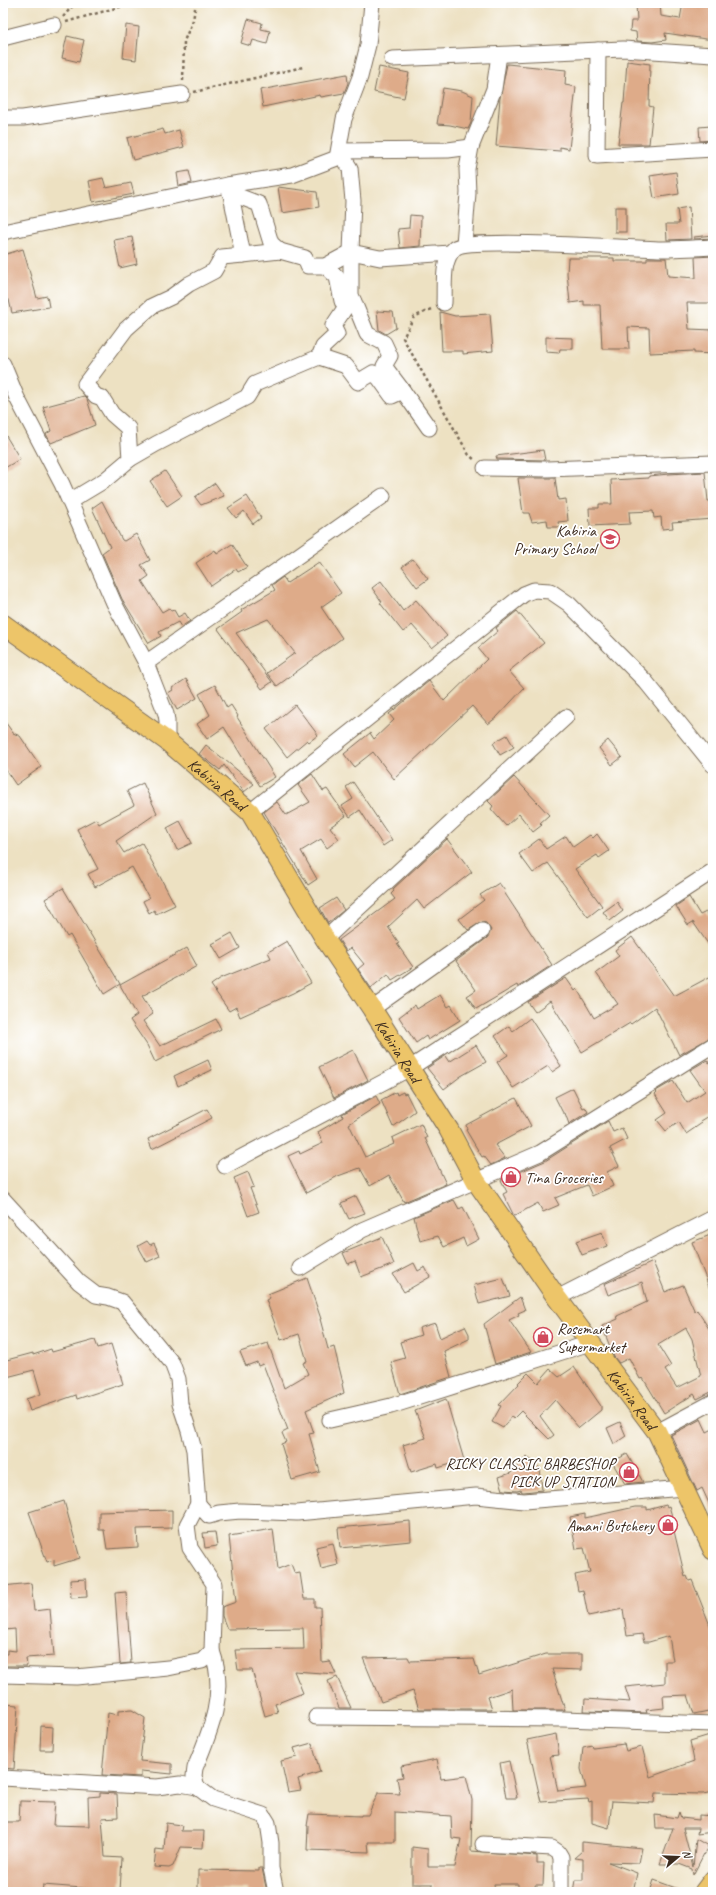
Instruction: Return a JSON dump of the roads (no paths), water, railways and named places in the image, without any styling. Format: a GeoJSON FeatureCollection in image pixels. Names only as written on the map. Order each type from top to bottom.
{"type":"FeatureCollection","features":[{"type":"Feature","properties":{"kind":"main road","name":"Kabiria Road"},"geometry":{"type":"LineString","coordinates":[[3,624],[167,741],[250,812],[325,939],[372,1009],[449,1130],[476,1181],[557,1298],[657,1432],[713,1550]]}},
{"type":"Feature","properties":{"kind":"main road"},"geometry":{"type":"LineString","coordinates":[[704,1892],[713,1880]]}},
{"type":"Feature","properties":{"kind":"street"},"geometry":{"type":"LineString","coordinates":[[3,232],[230,189],[292,175],[337,158],[344,119],[360,77],[368,45],[372,3]]}},
{"type":"Feature","properties":{"kind":"street"},"geometry":{"type":"LineString","coordinates":[[3,38],[54,25]]}},
{"type":"Feature","properties":{"kind":"street"},"geometry":{"type":"LineString","coordinates":[[392,59],[623,49],[713,55]]}},
{"type":"Feature","properties":{"kind":"street"},"geometry":{"type":"LineString","coordinates":[[598,50],[597,156],[713,149]]}},
{"type":"Feature","properties":{"kind":"street"},"geometry":{"type":"LineString","coordinates":[[464,244],[468,193],[467,169],[471,147],[494,89],[499,55]]}},
{"type":"Feature","properties":{"kind":"street"},"geometry":{"type":"LineString","coordinates":[[3,118],[23,118],[182,94]]}},
{"type":"Feature","properties":{"kind":"street"},"geometry":{"type":"LineString","coordinates":[[338,151],[448,150],[471,147]]}},
{"type":"Feature","properties":{"kind":"street"},"geometry":{"type":"LineString","coordinates":[[338,151],[350,168],[352,201],[350,296],[354,302],[367,334],[384,344],[390,356],[384,366],[429,428]]}},
{"type":"Feature","properties":{"kind":"street"},"geometry":{"type":"LineString","coordinates":[[230,189],[259,204],[271,243],[280,251]]}},
{"type":"Feature","properties":{"kind":"street"},"geometry":{"type":"LineString","coordinates":[[230,189],[243,255]]}},
{"type":"Feature","properties":{"kind":"street"},"geometry":{"type":"LineString","coordinates":[[444,303],[446,264],[450,253],[456,247],[464,244],[659,249],[713,247]]}},
{"type":"Feature","properties":{"kind":"street"},"geometry":{"type":"LineString","coordinates":[[130,459],[128,428],[112,414],[102,398],[96,396],[85,384],[126,329],[152,306],[171,297],[189,284],[214,271],[222,257],[280,251],[305,258],[308,266],[325,266],[351,252],[380,258],[450,253]]}},
{"type":"Feature","properties":{"kind":"street"},"geometry":{"type":"LineString","coordinates":[[325,266],[337,277],[342,300],[354,302]]}},
{"type":"Feature","properties":{"kind":"street"},"geometry":{"type":"LineString","coordinates":[[319,357],[323,347],[337,334],[333,326],[347,305],[354,302]]}},
{"type":"Feature","properties":{"kind":"street"},"geometry":{"type":"LineString","coordinates":[[70,501],[105,480],[130,459],[247,397],[255,384],[319,357],[346,366],[358,382],[373,373],[392,396],[403,391]]}},
{"type":"Feature","properties":{"kind":"street"},"geometry":{"type":"LineString","coordinates":[[3,364],[17,398],[70,501],[114,603],[146,663],[166,714],[167,741]]}},
{"type":"Feature","properties":{"kind":"street"},"geometry":{"type":"LineString","coordinates":[[485,468],[547,469],[713,463]]}},
{"type":"Feature","properties":{"kind":"street"},"geometry":{"type":"LineString","coordinates":[[146,663],[383,496]]}},
{"type":"Feature","properties":{"kind":"street"},"geometry":{"type":"LineString","coordinates":[[250,812],[524,594],[534,590],[550,591],[569,604],[646,682],[713,765]]}},
{"type":"Feature","properties":{"kind":"street"},"geometry":{"type":"LineString","coordinates":[[325,939],[566,716]]}},
{"type":"Feature","properties":{"kind":"street"},"geometry":{"type":"LineString","coordinates":[[225,1166],[410,1068],[713,871]]}},
{"type":"Feature","properties":{"kind":"street"},"geometry":{"type":"LineString","coordinates":[[372,1009],[482,931]]}},
{"type":"Feature","properties":{"kind":"street"},"geometry":{"type":"LineString","coordinates":[[300,1268],[362,1230],[540,1153],[713,1045]]}},
{"type":"Feature","properties":{"kind":"street"},"geometry":{"type":"LineString","coordinates":[[3,1199],[79,1282],[96,1295],[108,1296],[122,1302],[172,1363],[178,1379],[180,1404],[194,1450],[198,1504],[187,1525],[190,1548],[214,1584],[212,1651],[218,1668],[214,1720],[195,1768],[194,1776],[197,1787]]}},
{"type":"Feature","properties":{"kind":"street"},"geometry":{"type":"LineString","coordinates":[[557,1298],[713,1218]]}},
{"type":"Feature","properties":{"kind":"street"},"geometry":{"type":"LineString","coordinates":[[330,1420],[390,1406],[590,1343]]}},
{"type":"Feature","properties":{"kind":"street"},"geometry":{"type":"LineString","coordinates":[[657,1432],[713,1402]]}},
{"type":"Feature","properties":{"kind":"street"},"geometry":{"type":"LineString","coordinates":[[198,1504],[209,1516],[219,1513],[240,1511],[296,1513],[476,1496],[524,1501],[684,1488]]}},
{"type":"Feature","properties":{"kind":"street"},"geometry":{"type":"LineString","coordinates":[[3,1675],[76,1677],[168,1668],[202,1661],[212,1651]]}},
{"type":"Feature","properties":{"kind":"street"},"geometry":{"type":"LineString","coordinates":[[316,1717],[563,1719],[713,1724]]}},
{"type":"Feature","properties":{"kind":"street"},"geometry":{"type":"LineString","coordinates":[[3,1778],[157,1787],[180,1784],[197,1787],[213,1799],[263,1815],[268,1823],[271,1842],[271,1868],[276,1892]]}},
{"type":"Feature","properties":{"kind":"street"},"geometry":{"type":"LineString","coordinates":[[483,1844],[552,1848],[561,1857],[560,1892]]}},
{"type":"Feature","properties":{"kind":"place","name":"Kabiria Primary School"},"geometry":{"type":"Point","coordinates":[610,539]}},
{"type":"Feature","properties":{"kind":"place","name":"Tina Groceries"},"geometry":{"type":"Point","coordinates":[511,1177]}},
{"type":"Feature","properties":{"kind":"place","name":"Rosemart Supermarket"},"geometry":{"type":"Point","coordinates":[543,1337]}},
{"type":"Feature","properties":{"kind":"place","name":"RICKY CLASSIC BARBESHOP PICK UP STATION"},"geometry":{"type":"Point","coordinates":[629,1472]}},
{"type":"Feature","properties":{"kind":"place","name":"Amani Butchery"},"geometry":{"type":"Point","coordinates":[668,1525]}}]}
